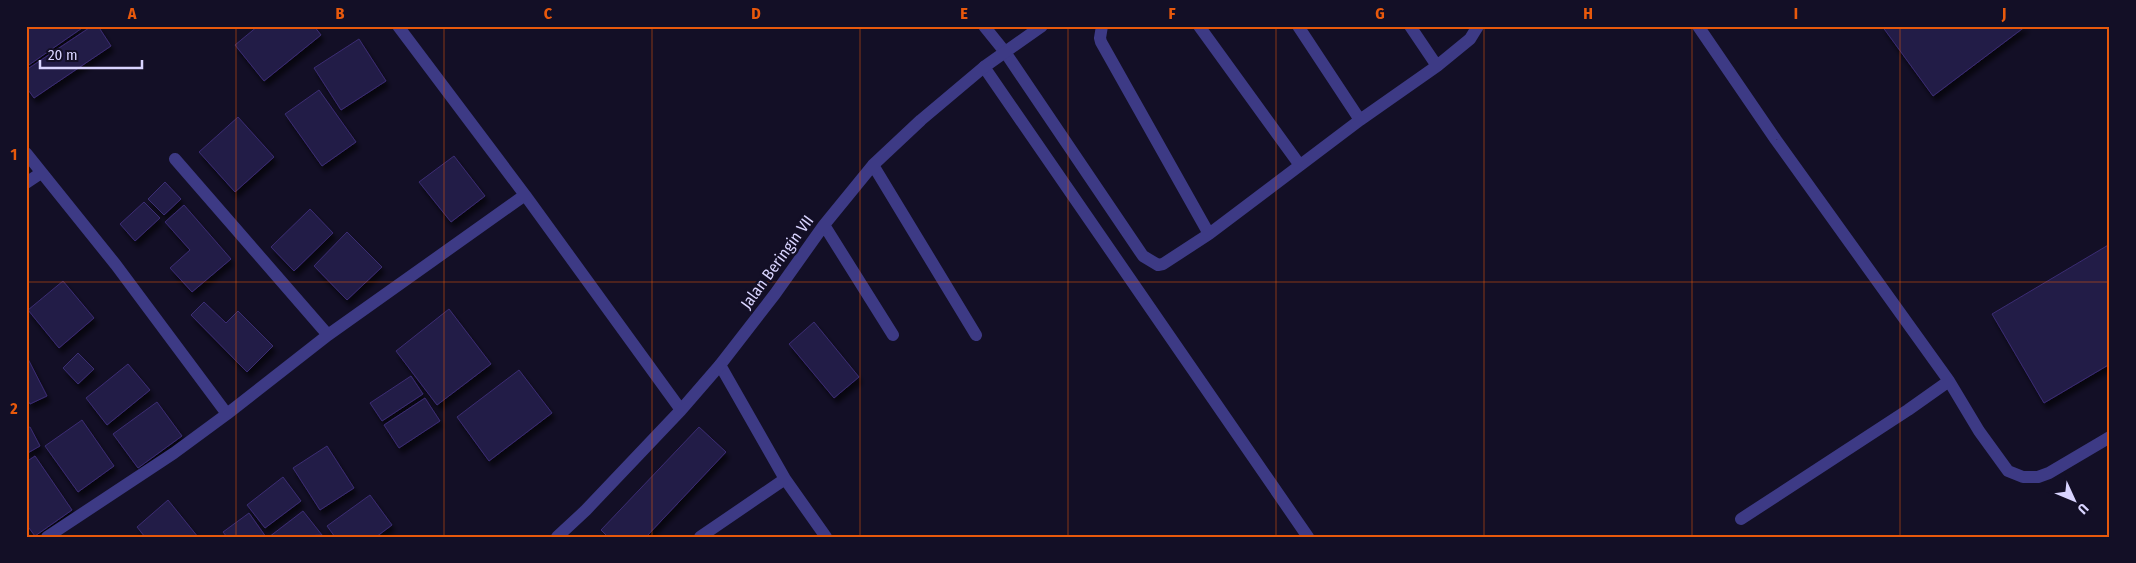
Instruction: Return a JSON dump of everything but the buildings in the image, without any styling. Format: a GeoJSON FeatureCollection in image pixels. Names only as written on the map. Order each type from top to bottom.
{"type":"FeatureCollection","features":[{"type":"Feature","properties":{"kind":"street"},"geometry":{"type":"LineString","coordinates":[[398,26],[525,195],[681,410]]}},
{"type":"Feature","properties":{"kind":"street"},"geometry":{"type":"LineString","coordinates":[[984,26],[1005,52],[1143,256],[1158,265],[1163,264],[1209,234],[1299,164],[1437,66],[1470,40],[1478,26]]}},
{"type":"Feature","properties":{"kind":"street","name":"Jalan Beringin VII"},"geometry":{"type":"LineString","coordinates":[[557,537],[586,510],[681,410],[720,365],[775,294],[824,225],[873,166],[920,120],[984,67],[1042,26]]}},
{"type":"Feature","properties":{"kind":"street"},"geometry":{"type":"LineString","coordinates":[[1102,26],[1101,42],[1209,234]]}},
{"type":"Feature","properties":{"kind":"street"},"geometry":{"type":"LineString","coordinates":[[1199,26],[1299,164]]}},
{"type":"Feature","properties":{"kind":"street"},"geometry":{"type":"LineString","coordinates":[[1298,26],[1360,120]]}},
{"type":"Feature","properties":{"kind":"street"},"geometry":{"type":"LineString","coordinates":[[1410,26],[1437,66]]}},
{"type":"Feature","properties":{"kind":"street"},"geometry":{"type":"LineString","coordinates":[[1698,26],[1776,140],[1949,381],[1979,431],[2008,471],[2023,477],[2038,477],[2049,473],[2110,437]]}},
{"type":"Feature","properties":{"kind":"street"},"geometry":{"type":"LineString","coordinates":[[984,67],[1307,536]]}},
{"type":"Feature","properties":{"kind":"street"},"geometry":{"type":"LineString","coordinates":[[26,152],[116,265],[227,414]]}},
{"type":"Feature","properties":{"kind":"street"},"geometry":{"type":"LineString","coordinates":[[175,159],[328,336]]}},
{"type":"Feature","properties":{"kind":"street"},"geometry":{"type":"LineString","coordinates":[[873,166],[976,335]]}},
{"type":"Feature","properties":{"kind":"street"},"geometry":{"type":"LineString","coordinates":[[26,183],[41,173]]}},
{"type":"Feature","properties":{"kind":"street"},"geometry":{"type":"LineString","coordinates":[[47,537],[174,453],[328,336],[525,195]]}},
{"type":"Feature","properties":{"kind":"street"},"geometry":{"type":"LineString","coordinates":[[824,225],[893,335]]}},
{"type":"Feature","properties":{"kind":"street"},"geometry":{"type":"LineString","coordinates":[[720,365],[785,478],[826,537]]}},
{"type":"Feature","properties":{"kind":"street"},"geometry":{"type":"LineString","coordinates":[[1741,519],[1949,381]]}},
{"type":"Feature","properties":{"kind":"street"},"geometry":{"type":"LineString","coordinates":[[700,537],[785,478]]}}]}
